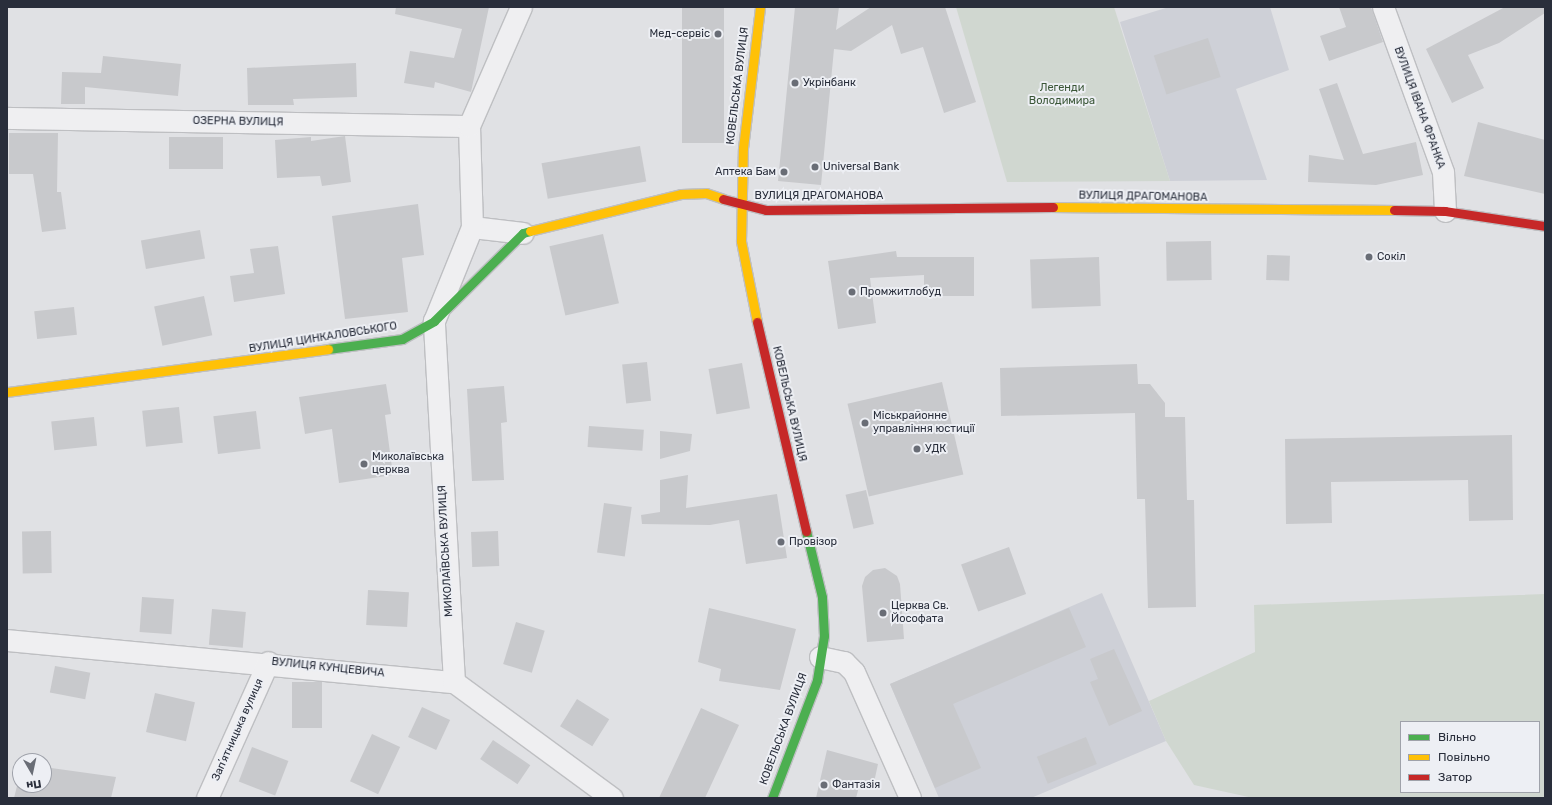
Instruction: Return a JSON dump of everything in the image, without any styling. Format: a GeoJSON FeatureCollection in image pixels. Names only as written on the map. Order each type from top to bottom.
{"type":"FeatureCollection","features":[{"type":"Feature","properties":{"kind":"street","name":"МИКОЛАЇВСЬКА ВУЛИЦЯ"},"geometry":{"type":"LineString","coordinates":[[454,682],[434,321],[472,227],[469,126],[522,7]]}},
{"type":"Feature","properties":{"kind":"street","name":"КОВЕЛЬСЬКА ВУЛИЦЯ"},"geometry":{"type":"LineString","coordinates":[[760,7],[740,206],[747,278],[822,597],[824,636],[817,680],[772,798]]}},
{"type":"Feature","properties":{"kind":"street","name":"ВУЛИЦЯ ІВАНА ФРАНКА"},"geometry":{"type":"LineString","coordinates":[[1383,7],[1443,172],[1445,211]]}},
{"type":"Feature","properties":{"kind":"street","name":"ОЗЕРНА ВУЛИЦЯ"},"geometry":{"type":"LineString","coordinates":[[7,118],[469,126]]}},
{"type":"Feature","properties":{"kind":"street","name":"ВУЛИЦЯ ЦИНКАЛОВСЬКОГО"},"geometry":{"type":"LineString","coordinates":[[7,392],[402,339],[434,321],[523,233],[644,200],[681,194],[706,193],[740,206]]}},
{"type":"Feature","properties":{"kind":"street","name":"ВУЛИЦЯ ДРАГОМАНОВА"},"geometry":{"type":"LineString","coordinates":[[740,206],[766,210],[989,206],[1445,211],[1545,226]]}},
{"type":"Feature","properties":{"kind":"street"},"geometry":{"type":"LineString","coordinates":[[472,227],[523,233]]}},
{"type":"Feature","properties":{"kind":"street","name":"ВУЛИЦЯ КУНЦЕВИЧА"},"geometry":{"type":"LineString","coordinates":[[7,640],[268,662],[454,682]]}},
{"type":"Feature","properties":{"kind":"street"},"geometry":{"type":"LineString","coordinates":[[820,657],[844,662],[854,672],[910,798]]}},
{"type":"Feature","properties":{"kind":"street","name":"Запʼятницька вулиця"},"geometry":{"type":"LineString","coordinates":[[207,798],[268,662]]}},
{"type":"Feature","properties":{"kind":"street"},"geometry":{"type":"LineString","coordinates":[[454,682],[612,798]]}},
{"type":"Feature","properties":{"kind":"shaded area"},"geometry":{"type":"Polygon","coordinates":[[[1169,7],[1270,7],[1289,70],[1236,89],[1267,180],[1170,181],[1120,22],[1169,7]]]}},
{"type":"Feature","properties":{"kind":"shaded area"},"geometry":{"type":"Polygon","coordinates":[[[1102,593],[1166,741],[1031,798],[939,798],[890,684],[1102,593]]]}},
{"type":"Feature","properties":{"kind":"green space","name":"Легенди Володимира"},"geometry":{"type":"Polygon","coordinates":[[[956,7],[1114,7],[1170,181],[1007,182],[956,7]]]}},
{"type":"Feature","properties":{"kind":"green space"},"geometry":{"type":"Polygon","coordinates":[[[1545,594],[1545,798],[1253,798],[1194,785],[1166,741],[1149,701],[1255,652],[1254,605],[1545,594]]]}},
{"type":"Feature","properties":{"kind":"building"},"geometry":{"type":"Polygon","coordinates":[[[396,7],[489,7],[471,92],[435,82],[434,88],[404,83],[410,51],[454,58],[462,29],[395,14],[396,7]]]}},
{"type":"Feature","properties":{"kind":"building"},"geometry":{"type":"Polygon","coordinates":[[[682,7],[724,7],[724,143],[682,143],[682,7]]]}},
{"type":"Feature","properties":{"kind":"building"},"geometry":{"type":"Polygon","coordinates":[[[795,7],[839,7],[836,30],[871,7],[945,7],[976,102],[944,113],[923,47],[901,54],[892,25],[851,51],[834,49],[821,185],[778,181],[795,7]]]}},
{"type":"Feature","properties":{"kind":"building"},"geometry":{"type":"Polygon","coordinates":[[[1339,7],[1371,7],[1383,42],[1329,61],[1320,36],[1346,27],[1339,7]]]}},
{"type":"Feature","properties":{"kind":"building"},"geometry":{"type":"Polygon","coordinates":[[[1505,7],[1545,7],[1545,13],[1499,43],[1468,55],[1484,88],[1452,103],[1426,49],[1505,7]]]}},
{"type":"Feature","properties":{"kind":"building"},"geometry":{"type":"Polygon","coordinates":[[[1208,38],[1221,77],[1166,95],[1154,56],[1208,38]]]}},
{"type":"Feature","properties":{"kind":"building"},"geometry":{"type":"Polygon","coordinates":[[[103,56],[181,64],[178,96],[85,87],[85,104],[61,104],[62,72],[101,73],[103,56]]]}},
{"type":"Feature","properties":{"kind":"building"},"geometry":{"type":"Polygon","coordinates":[[[356,63],[357,97],[293,99],[294,105],[248,105],[247,68],[356,63]]]}},
{"type":"Feature","properties":{"kind":"building"},"geometry":{"type":"Polygon","coordinates":[[[1337,83],[1363,154],[1416,142],[1423,175],[1376,185],[1308,182],[1309,155],[1344,160],[1319,89],[1337,83]]]}},
{"type":"Feature","properties":{"kind":"building"},"geometry":{"type":"Polygon","coordinates":[[[1478,122],[1545,140],[1545,194],[1464,176],[1478,122]]]}},
{"type":"Feature","properties":{"kind":"building"},"geometry":{"type":"Polygon","coordinates":[[[9,133],[58,133],[57,192],[61,192],[66,229],[42,232],[33,174],[9,174],[9,133]]]}},
{"type":"Feature","properties":{"kind":"building"},"geometry":{"type":"Polygon","coordinates":[[[345,136],[351,182],[322,186],[320,176],[277,178],[275,140],[311,137],[311,141],[345,136]]]}},
{"type":"Feature","properties":{"kind":"building"},"geometry":{"type":"Polygon","coordinates":[[[169,137],[223,137],[223,169],[169,169],[169,137]]]}},
{"type":"Feature","properties":{"kind":"building"},"geometry":{"type":"Polygon","coordinates":[[[640,146],[646,181],[548,199],[542,163],[640,146]]]}},
{"type":"Feature","properties":{"kind":"building"},"geometry":{"type":"Polygon","coordinates":[[[418,204],[424,255],[402,258],[408,312],[345,319],[332,216],[418,204]]]}},
{"type":"Feature","properties":{"kind":"building"},"geometry":{"type":"Polygon","coordinates":[[[200,230],[205,259],[146,269],[141,240],[200,230]]]}},
{"type":"Feature","properties":{"kind":"building"},"geometry":{"type":"Polygon","coordinates":[[[603,234],[619,303],[565,316],[549,246],[603,234]]]}},
{"type":"Feature","properties":{"kind":"building"},"geometry":{"type":"Polygon","coordinates":[[[1211,241],[1212,280],[1167,281],[1166,242],[1211,241]]]}},
{"type":"Feature","properties":{"kind":"building"},"geometry":{"type":"Polygon","coordinates":[[[278,246],[285,294],[234,302],[230,276],[254,273],[250,249],[278,246]]]}},
{"type":"Feature","properties":{"kind":"building"},"geometry":{"type":"Polygon","coordinates":[[[896,251],[897,257],[974,257],[974,296],[924,296],[924,275],[870,278],[876,323],[838,329],[828,261],[896,251]]]}},
{"type":"Feature","properties":{"kind":"building"},"geometry":{"type":"Polygon","coordinates":[[[1267,255],[1290,256],[1289,281],[1266,280],[1267,255]]]}},
{"type":"Feature","properties":{"kind":"building"},"geometry":{"type":"Polygon","coordinates":[[[1099,257],[1101,306],[1032,308],[1030,259],[1099,257]]]}},
{"type":"Feature","properties":{"kind":"building"},"geometry":{"type":"Polygon","coordinates":[[[204,296],[212,335],[162,346],[154,307],[204,296]]]}},
{"type":"Feature","properties":{"kind":"building"},"geometry":{"type":"Polygon","coordinates":[[[74,307],[77,335],[37,339],[34,311],[74,307]]]}},
{"type":"Feature","properties":{"kind":"building"},"geometry":{"type":"Polygon","coordinates":[[[647,362],[651,401],[626,403],[622,365],[647,362]]]}},
{"type":"Feature","properties":{"kind":"building"},"geometry":{"type":"Polygon","coordinates":[[[742,363],[750,408],[717,414],[709,369],[742,363]]]}},
{"type":"Feature","properties":{"kind":"building"},"geometry":{"type":"Polygon","coordinates":[[[1137,364],[1138,384],[1150,384],[1165,403],[1165,417],[1185,417],[1187,500],[1194,500],[1196,607],[1148,608],[1145,499],[1137,499],[1135,413],[1001,416],[1000,368],[1137,364]]]}},
{"type":"Feature","properties":{"kind":"building"},"geometry":{"type":"Polygon","coordinates":[[[942,382],[963,475],[869,496],[847,404],[942,382]]]}},
{"type":"Feature","properties":{"kind":"building"},"geometry":{"type":"Polygon","coordinates":[[[386,384],[391,414],[385,415],[393,475],[339,483],[332,429],[305,434],[299,397],[386,384]]]}},
{"type":"Feature","properties":{"kind":"building"},"geometry":{"type":"Polygon","coordinates":[[[504,386],[507,422],[501,423],[504,480],[472,481],[467,389],[504,386]]]}},
{"type":"Feature","properties":{"kind":"building"},"geometry":{"type":"Polygon","coordinates":[[[179,407],[183,443],[146,447],[142,411],[179,407]]]}},
{"type":"Feature","properties":{"kind":"building"},"geometry":{"type":"Polygon","coordinates":[[[256,411],[261,449],[218,454],[213,416],[256,411]]]}},
{"type":"Feature","properties":{"kind":"building"},"geometry":{"type":"Polygon","coordinates":[[[94,417],[97,446],[54,450],[51,421],[94,417]]]}},
{"type":"Feature","properties":{"kind":"building"},"geometry":{"type":"Polygon","coordinates":[[[589,426],[644,430],[642,451],[588,447],[589,426]]]}},
{"type":"Feature","properties":{"kind":"building"},"geometry":{"type":"Polygon","coordinates":[[[660,431],[692,434],[690,451],[660,459],[660,431]]]}},
{"type":"Feature","properties":{"kind":"building"},"geometry":{"type":"Polygon","coordinates":[[[1512,435],[1513,520],[1469,521],[1468,480],[1331,482],[1332,523],[1286,524],[1285,439],[1512,435]]]}},
{"type":"Feature","properties":{"kind":"building"},"geometry":{"type":"Polygon","coordinates":[[[688,475],[686,508],[777,494],[787,558],[746,564],[739,520],[710,525],[642,524],[641,515],[660,512],[660,480],[688,475]]]}},
{"type":"Feature","properties":{"kind":"building"},"geometry":{"type":"Polygon","coordinates":[[[866,490],[874,524],[853,529],[846,495],[866,490]]]}},
{"type":"Feature","properties":{"kind":"building"},"geometry":{"type":"Polygon","coordinates":[[[604,503],[632,507],[625,556],[597,553],[604,503]]]}},
{"type":"Feature","properties":{"kind":"building"},"geometry":{"type":"Polygon","coordinates":[[[51,531],[52,573],[23,573],[22,532],[51,531]]]}},
{"type":"Feature","properties":{"kind":"building"},"geometry":{"type":"Polygon","coordinates":[[[498,531],[499,566],[472,567],[471,532],[498,531]]]}},
{"type":"Feature","properties":{"kind":"building"},"geometry":{"type":"Polygon","coordinates":[[[1009,547],[1026,594],[978,611],[961,564],[1009,547]]]}},
{"type":"Feature","properties":{"kind":"building","name":"Церква Св. Йософата"},"geometry":{"type":"Polygon","coordinates":[[[885,568],[897,576],[900,584],[904,639],[867,642],[862,586],[865,577],[873,570],[885,568]]]}},
{"type":"Feature","properties":{"kind":"building"},"geometry":{"type":"Polygon","coordinates":[[[368,590],[409,592],[407,627],[366,625],[368,590]]]}},
{"type":"Feature","properties":{"kind":"building"},"geometry":{"type":"Polygon","coordinates":[[[142,597],[174,599],[171,634],[140,632],[142,597]]]}},
{"type":"Feature","properties":{"kind":"building"},"geometry":{"type":"Polygon","coordinates":[[[709,608],[796,629],[780,690],[719,681],[721,669],[698,662],[709,608]]]}},
{"type":"Feature","properties":{"kind":"building"},"geometry":{"type":"Polygon","coordinates":[[[1069,608],[1086,647],[953,704],[981,768],[935,788],[890,684],[1069,608]]]}},
{"type":"Feature","properties":{"kind":"building"},"geometry":{"type":"Polygon","coordinates":[[[212,609],[246,612],[243,648],[209,645],[212,609]]]}},
{"type":"Feature","properties":{"kind":"building"},"geometry":{"type":"Polygon","coordinates":[[[516,622],[545,631],[532,673],[503,664],[516,622]]]}},
{"type":"Feature","properties":{"kind":"building"},"geometry":{"type":"Polygon","coordinates":[[[1114,649],[1142,711],[1109,726],[1090,682],[1098,679],[1090,659],[1114,649]]]}},
{"type":"Feature","properties":{"kind":"building"},"geometry":{"type":"Polygon","coordinates":[[[55,666],[90,673],[85,699],[50,693],[55,666]]]}},
{"type":"Feature","properties":{"kind":"building"},"geometry":{"type":"Polygon","coordinates":[[[292,682],[322,682],[322,728],[292,728],[292,682]]]}},
{"type":"Feature","properties":{"kind":"building"},"geometry":{"type":"Polygon","coordinates":[[[155,693],[195,702],[186,741],[146,732],[155,693]]]}},
{"type":"Feature","properties":{"kind":"building"},"geometry":{"type":"Polygon","coordinates":[[[577,699],[609,719],[592,746],[560,726],[577,699]]]}},
{"type":"Feature","properties":{"kind":"building"},"geometry":{"type":"Polygon","coordinates":[[[422,707],[450,720],[436,750],[408,737],[422,707]]]}},
{"type":"Feature","properties":{"kind":"building"},"geometry":{"type":"Polygon","coordinates":[[[701,708],[739,725],[705,798],[659,798],[701,708]]]}},
{"type":"Feature","properties":{"kind":"building"},"geometry":{"type":"Polygon","coordinates":[[[372,734],[400,747],[378,794],[350,781],[372,734]]]}},
{"type":"Feature","properties":{"kind":"building"},"geometry":{"type":"Polygon","coordinates":[[[1086,737],[1097,764],[1048,784],[1037,757],[1086,737]]]}},
{"type":"Feature","properties":{"kind":"building"},"geometry":{"type":"Polygon","coordinates":[[[493,740],[530,765],[517,784],[480,759],[493,740]]]}},
{"type":"Feature","properties":{"kind":"building"},"geometry":{"type":"Polygon","coordinates":[[[252,747],[288,761],[275,796],[239,782],[252,747]]]}},
{"type":"Feature","properties":{"kind":"building"},"geometry":{"type":"Polygon","coordinates":[[[827,750],[878,764],[873,787],[860,783],[856,798],[816,798],[827,750]]]}},
{"type":"Feature","properties":{"kind":"building"},"geometry":{"type":"Polygon","coordinates":[[[52,768],[116,777],[111,798],[14,798],[15,793],[52,793],[52,768]]]}},
{"type":"Feature","properties":{"kind":"traffic: fast"},"geometry":{"type":"LineString","coordinates":[[328,349],[402,339],[434,321],[523,233],[530,231]]}},
{"type":"Feature","properties":{"kind":"traffic: fast"},"geometry":{"type":"LineString","coordinates":[[772,798],[817,680],[824,636],[822,597],[806,531]]}},
{"type":"Feature","properties":{"kind":"traffic: slow"},"geometry":{"type":"LineString","coordinates":[[757,322],[741,241],[743,148],[760,7]]}},
{"type":"Feature","properties":{"kind":"traffic: slow"},"geometry":{"type":"LineString","coordinates":[[530,231],[681,194],[706,193],[723,199]]}},
{"type":"Feature","properties":{"kind":"traffic: slow"},"geometry":{"type":"LineString","coordinates":[[1053,207],[1394,210]]}},
{"type":"Feature","properties":{"kind":"traffic: slow"},"geometry":{"type":"LineString","coordinates":[[7,392],[328,349]]}},
{"type":"Feature","properties":{"kind":"traffic: jam"},"geometry":{"type":"LineString","coordinates":[[723,199],[766,210],[1053,207]]}},
{"type":"Feature","properties":{"kind":"traffic: jam"},"geometry":{"type":"LineString","coordinates":[[1394,210],[1445,211],[1545,226]]}},
{"type":"Feature","properties":{"kind":"traffic: jam"},"geometry":{"type":"LineString","coordinates":[[757,322],[806,531]]}},
{"type":"Feature","properties":{"kind":"place","name":"Мед-сервіс"},"geometry":{"type":"Point","coordinates":[718,34]}},
{"type":"Feature","properties":{"kind":"place","name":"Укрінбанк"},"geometry":{"type":"Point","coordinates":[795,83]}},
{"type":"Feature","properties":{"kind":"place","name":"Universal Bank"},"geometry":{"type":"Point","coordinates":[815,167]}},
{"type":"Feature","properties":{"kind":"place","name":"Аптека Бам"},"geometry":{"type":"Point","coordinates":[784,172]}},
{"type":"Feature","properties":{"kind":"place","name":"Сокіл"},"geometry":{"type":"Point","coordinates":[1369,257]}},
{"type":"Feature","properties":{"kind":"place","name":"Промжитлобуд"},"geometry":{"type":"Point","coordinates":[852,292]}},
{"type":"Feature","properties":{"kind":"place","name":"Міськрайонне управління юстиції"},"geometry":{"type":"Point","coordinates":[865,423]}},
{"type":"Feature","properties":{"kind":"place","name":"УДК"},"geometry":{"type":"Point","coordinates":[917,449]}},
{"type":"Feature","properties":{"kind":"place","name":"Миколаївська церква"},"geometry":{"type":"Point","coordinates":[364,464]}},
{"type":"Feature","properties":{"kind":"place","name":"Провізор"},"geometry":{"type":"Point","coordinates":[781,542]}},
{"type":"Feature","properties":{"kind":"place","name":"Церква Св. Йософата"},"geometry":{"type":"Point","coordinates":[883,613]}},
{"type":"Feature","properties":{"kind":"place","name":"Фантазія"},"geometry":{"type":"Point","coordinates":[824,785]}}]}
